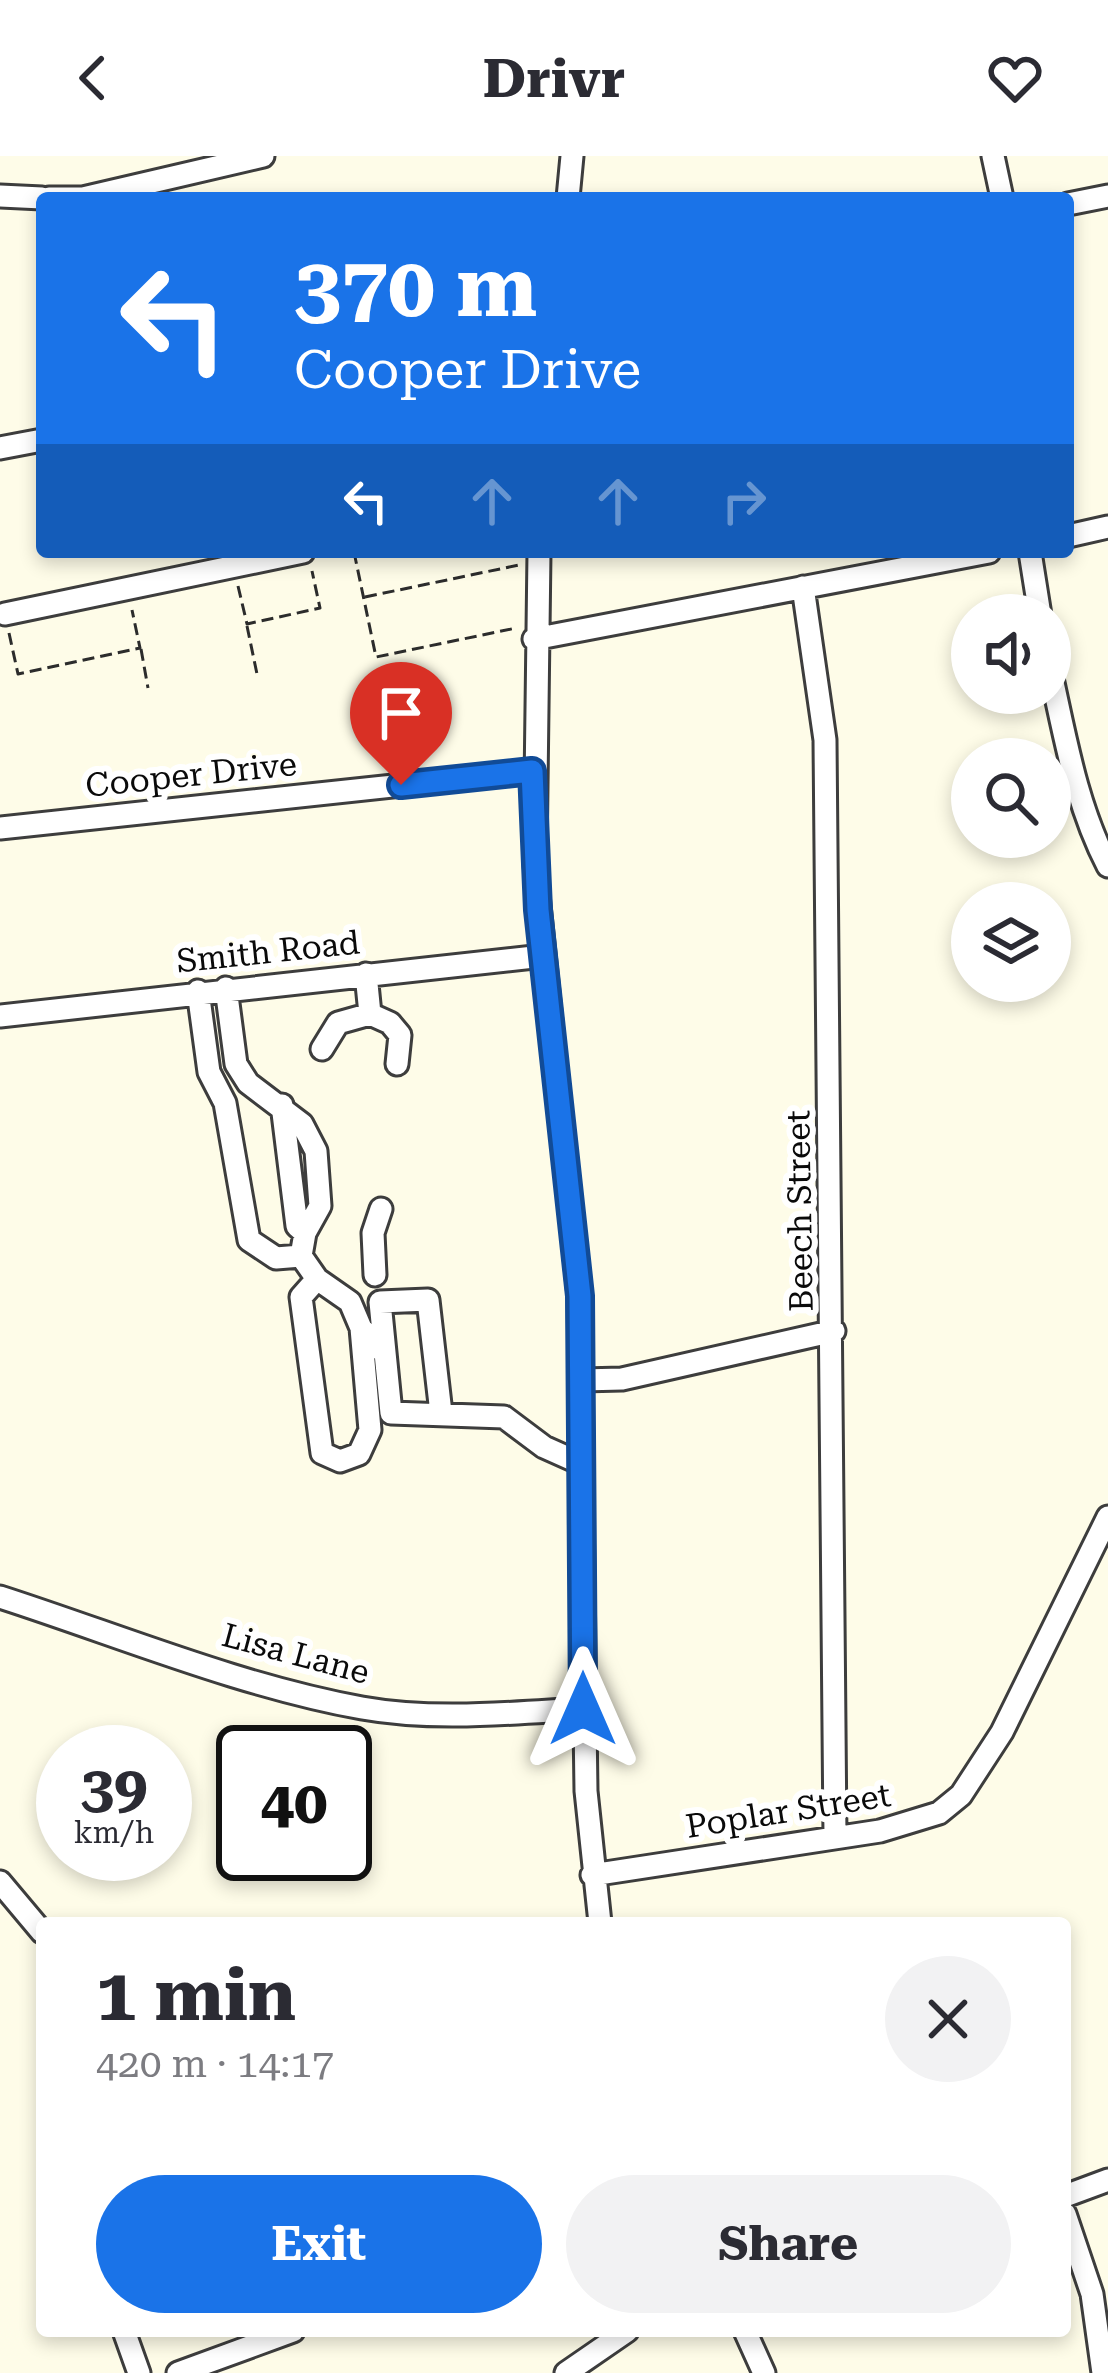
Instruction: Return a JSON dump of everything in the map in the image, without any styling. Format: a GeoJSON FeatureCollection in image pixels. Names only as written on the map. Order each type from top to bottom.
{"type":"FeatureCollection","features":[{"type":"Feature","properties":{"kind":"street"},"geometry":{"type":"LineString","coordinates":[[109,192],[263,156]]}},
{"type":"Feature","properties":{"kind":"street"},"geometry":{"type":"LineString","coordinates":[[569,192],[572,156]]}},
{"type":"Feature","properties":{"kind":"street"},"geometry":{"type":"LineString","coordinates":[[993,156],[1001,192]]}},
{"type":"Feature","properties":{"kind":"street"},"geometry":{"type":"LineString","coordinates":[[0,196],[36,198]]}},
{"type":"Feature","properties":{"kind":"street"},"geometry":{"type":"LineString","coordinates":[[1074,203],[1108,196]]}},
{"type":"Feature","properties":{"kind":"street"},"geometry":{"type":"LineString","coordinates":[[0,448],[36,441]]}},
{"type":"Feature","properties":{"kind":"street"},"geometry":{"type":"LineString","coordinates":[[1074,535],[1108,527]]}},
{"type":"Feature","properties":{"kind":"street"},"geometry":{"type":"LineString","coordinates":[[5,614],[234,566],[298,558]]}},
{"type":"Feature","properties":{"kind":"street"},"geometry":{"type":"LineString","coordinates":[[538,558],[525,634],[543,956],[574,1218],[582,1380],[583,1709],[592,1875],[599,1917]]}},
{"type":"Feature","properties":{"kind":"street"},"geometry":{"type":"LineString","coordinates":[[525,634],[957,558]]}},
{"type":"Feature","properties":{"kind":"street"},"geometry":{"type":"LineString","coordinates":[[1031,558],[1037,594]]}},
{"type":"Feature","properties":{"kind":"street","name":"Beech Street"},"geometry":{"type":"LineString","coordinates":[[803,587],[825,740],[834,1331],[835,1837]]}},
{"type":"Feature","properties":{"kind":"street"},"geometry":{"type":"LineString","coordinates":[[1061,714],[1085,815],[1108,866]]}},
{"type":"Feature","properties":{"kind":"street","name":"Cooper Drive"},"geometry":{"type":"LineString","coordinates":[[0,827],[532,771]]}},
{"type":"Feature","properties":{"kind":"street","name":"Smith Road"},"geometry":{"type":"LineString","coordinates":[[0,1016],[543,956]]}},
{"type":"Feature","properties":{"kind":"street"},"geometry":{"type":"LineString","coordinates":[[366,974],[370,1014]]}},
{"type":"Feature","properties":{"kind":"street"},"geometry":{"type":"LineString","coordinates":[[226,988],[236,1064],[248,1083],[282,1105],[303,1244],[317,1279],[350,1302],[361,1328],[370,1430],[359,1454],[340,1461],[322,1453],[314,1422],[301,1297],[317,1279]]}},
{"type":"Feature","properties":{"kind":"street"},"geometry":{"type":"LineString","coordinates":[[198,992],[209,1072],[225,1103],[249,1240],[276,1258],[303,1244]]}},
{"type":"Feature","properties":{"kind":"street"},"geometry":{"type":"LineString","coordinates":[[322,1049],[338,1023],[370,1014],[390,1023],[400,1035],[397,1064]]}},
{"type":"Feature","properties":{"kind":"street"},"geometry":{"type":"LineString","coordinates":[[225,1103],[248,1083]]}},
{"type":"Feature","properties":{"kind":"street"},"geometry":{"type":"LineString","coordinates":[[381,1209],[373,1233],[391,1413],[504,1417],[544,1447],[582,1464]]}},
{"type":"Feature","properties":{"kind":"street"},"geometry":{"type":"LineString","coordinates":[[379,1286],[428,1300],[441,1413]]}},
{"type":"Feature","properties":{"kind":"street"},"geometry":{"type":"LineString","coordinates":[[361,1328],[382,1351]]}},
{"type":"Feature","properties":{"kind":"street"},"geometry":{"type":"LineString","coordinates":[[582,1380],[622,1379],[834,1331]]}},
{"type":"Feature","properties":{"kind":"street","name":"Poplar Street"},"geometry":{"type":"LineString","coordinates":[[592,1875],[910,1825],[962,1795],[1040,1661],[1108,1517]]}},
{"type":"Feature","properties":{"kind":"street","name":"Lisa Lane"},"geometry":{"type":"LineString","coordinates":[[0,1597],[310,1696],[365,1709],[425,1713],[583,1709]]}},
{"type":"Feature","properties":{"kind":"street"},"geometry":{"type":"LineString","coordinates":[[0,1882],[36,1925]]}},
{"type":"Feature","properties":{"kind":"street"},"geometry":{"type":"LineString","coordinates":[[1071,2194],[1108,2180]]}},
{"type":"Feature","properties":{"kind":"street"},"geometry":{"type":"LineString","coordinates":[[1071,2231],[1092,2294],[1103,2373]]}},
{"type":"Feature","properties":{"kind":"street"},"geometry":{"type":"LineString","coordinates":[[126,2337],[139,2373]]}},
{"type":"Feature","properties":{"kind":"street"},"geometry":{"type":"LineString","coordinates":[[178,2373],[277,2337]]}},
{"type":"Feature","properties":{"kind":"street"},"geometry":{"type":"LineString","coordinates":[[566,2373],[618,2337]]}},
{"type":"Feature","properties":{"kind":"street"},"geometry":{"type":"LineString","coordinates":[[748,2337],[764,2373]]}},
{"type":"Feature","properties":{"kind":"path"},"geometry":{"type":"LineString","coordinates":[[247,624],[320,608],[306,558]]}},
{"type":"Feature","properties":{"kind":"path"},"geometry":{"type":"LineString","coordinates":[[355,558],[380,658],[525,634]]}},
{"type":"Feature","properties":{"kind":"path"},"geometry":{"type":"LineString","coordinates":[[363,598],[519,565]]}},
{"type":"Feature","properties":{"kind":"path"},"geometry":{"type":"LineString","coordinates":[[234,566],[257,674]]}},
{"type":"Feature","properties":{"kind":"path"},"geometry":{"type":"LineString","coordinates":[[127,589],[148,688]]}},
{"type":"Feature","properties":{"kind":"path"},"geometry":{"type":"LineString","coordinates":[[5,614],[18,674],[140,648]]}},
{"type":"Feature","properties":{"kind":"route"},"geometry":{"type":"LineString","coordinates":[[401,785],[532,771],[538,910],[580,1296],[583,1709]]}}]}
